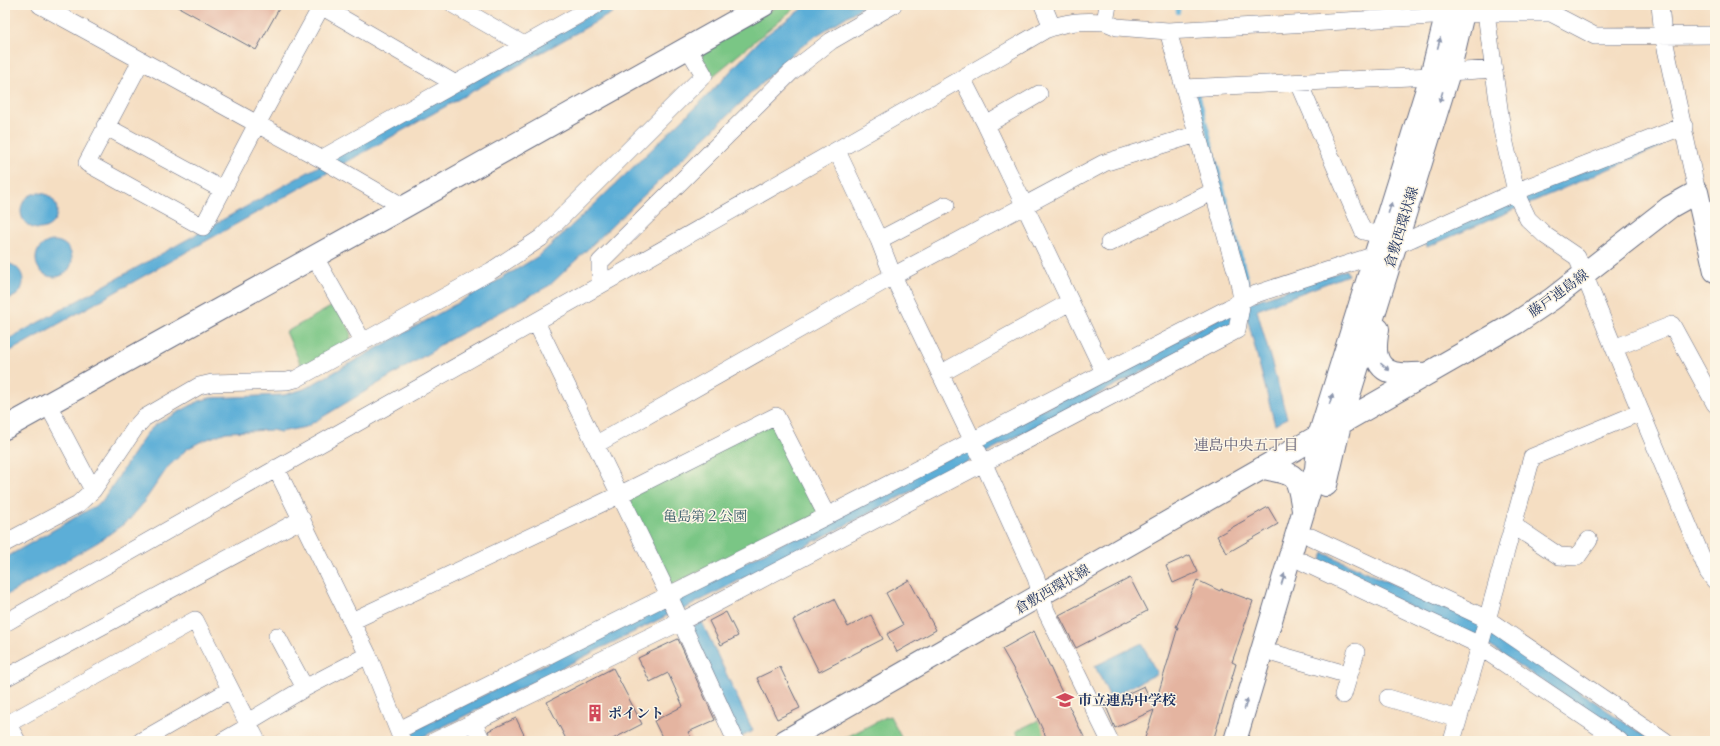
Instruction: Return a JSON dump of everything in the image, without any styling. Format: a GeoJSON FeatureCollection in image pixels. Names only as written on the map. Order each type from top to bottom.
{"type":"FeatureCollection","features":[{"type":"Feature","properties":{"kind":"main road"},"geometry":{"type":"LineString","coordinates":[[5,428],[314,256],[404,208],[764,5]]}},
{"type":"Feature","properties":{"kind":"main road","name":"倉敷西環状線"},"geometry":{"type":"LineString","coordinates":[[1319,436],[1440,74],[1456,10]]}},
{"type":"Feature","properties":{"kind":"main road"},"geometry":{"type":"LineString","coordinates":[[1697,192],[1715,272]]}},
{"type":"Feature","properties":{"kind":"main road","name":"藤戸連島線"},"geometry":{"type":"LineString","coordinates":[[1340,424],[1516,323],[1552,299],[1670,207],[1697,192]]}},
{"type":"Feature","properties":{"kind":"main road","name":"倉敷西環状線"},"geometry":{"type":"LineString","coordinates":[[785,741],[1340,424],[1383,290],[1384,245]]}},
{"type":"Feature","properties":{"kind":"main road"},"geometry":{"type":"LineString","coordinates":[[1383,290],[1375,346],[1377,359],[1383,368],[1394,373],[1426,374]]}},
{"type":"Feature","properties":{"kind":"main road"},"geometry":{"type":"LineString","coordinates":[[1251,741],[1311,537],[1329,472],[1340,424]]}},
{"type":"Feature","properties":{"kind":"main road"},"geometry":{"type":"LineString","coordinates":[[1235,741],[1316,469],[1319,436]]}},
{"type":"Feature","properties":{"kind":"main road"},"geometry":{"type":"LineString","coordinates":[[1262,468],[1283,472],[1294,478],[1299,483],[1304,512]]}},
{"type":"Feature","properties":{"kind":"street"},"geometry":{"type":"LineString","coordinates":[[40,5],[328,163],[404,208]]}},
{"type":"Feature","properties":{"kind":"street"},"geometry":{"type":"LineString","coordinates":[[454,5],[524,45]]}},
{"type":"Feature","properties":{"kind":"street"},"geometry":{"type":"LineString","coordinates":[[600,284],[600,262],[791,72],[831,41],[893,5]]}},
{"type":"Feature","properties":{"kind":"street"},"geometry":{"type":"LineString","coordinates":[[1043,5],[1052,27]]}},
{"type":"Feature","properties":{"kind":"street"},"geometry":{"type":"LineString","coordinates":[[1105,22],[1108,5]]}},
{"type":"Feature","properties":{"kind":"street"},"geometry":{"type":"LineString","coordinates":[[1660,5],[1664,35],[1697,192]]}},
{"type":"Feature","properties":{"kind":"street"},"geometry":{"type":"LineString","coordinates":[[141,60],[105,126],[87,163],[202,227],[223,190],[256,124],[322,6],[454,83]]}},
{"type":"Feature","properties":{"kind":"street"},"geometry":{"type":"LineString","coordinates":[[328,163],[454,83],[524,45],[587,7]]}},
{"type":"Feature","properties":{"kind":"street"},"geometry":{"type":"LineString","coordinates":[[5,624],[276,468],[837,151],[1052,27],[1076,21],[1105,22],[1117,27],[1168,31],[1456,10],[1486,13],[1552,13],[1595,36],[1715,35]]}},
{"type":"Feature","properties":{"kind":"street"},"geometry":{"type":"LineString","coordinates":[[1486,13],[1502,130],[1518,199],[1528,219],[1546,236],[1577,257],[1583,275],[1708,572],[1715,581]]}},
{"type":"Feature","properties":{"kind":"street"},"geometry":{"type":"LineString","coordinates":[[276,468],[368,655],[401,735],[827,516],[977,451],[1237,330],[1240,310],[1239,282],[1212,192],[1185,88],[1168,31]]}},
{"type":"Feature","properties":{"kind":"street"},"geometry":{"type":"LineString","coordinates":[[5,544],[78,504],[93,490],[135,428],[144,418],[199,386],[212,383],[291,380],[491,271],[541,238],[704,75],[688,48]]}},
{"type":"Feature","properties":{"kind":"street"},"geometry":{"type":"LineString","coordinates":[[1185,88],[1299,83],[1493,69]]}},
{"type":"Feature","properties":{"kind":"street"},"geometry":{"type":"LineString","coordinates":[[962,78],[1104,372]]}},
{"type":"Feature","properties":{"kind":"street"},"geometry":{"type":"LineString","coordinates":[[1299,83],[1363,231],[1384,245]]}},
{"type":"Feature","properties":{"kind":"street"},"geometry":{"type":"LineString","coordinates":[[986,125],[1039,94]]}},
{"type":"Feature","properties":{"kind":"street"},"geometry":{"type":"LineString","coordinates":[[105,126],[223,190]]}},
{"type":"Feature","properties":{"kind":"street"},"geometry":{"type":"LineString","coordinates":[[435,741],[679,619],[977,451],[1104,372],[1240,310],[1250,296],[1384,245],[1518,199],[1684,126]]}},
{"type":"Feature","properties":{"kind":"street"},"geometry":{"type":"LineString","coordinates":[[595,445],[894,276],[1104,163],[1197,134]]}},
{"type":"Feature","properties":{"kind":"street"},"geometry":{"type":"LineString","coordinates":[[837,151],[1036,578],[1046,610],[1110,741]]}},
{"type":"Feature","properties":{"kind":"street"},"geometry":{"type":"LineString","coordinates":[[1109,243],[1212,192]]}},
{"type":"Feature","properties":{"kind":"street"},"geometry":{"type":"LineString","coordinates":[[879,240],[946,204]]}},
{"type":"Feature","properties":{"kind":"street"},"geometry":{"type":"LineString","coordinates":[[314,256],[363,342]]}},
{"type":"Feature","properties":{"kind":"street"},"geometry":{"type":"LineString","coordinates":[[940,374],[1070,302]]}},
{"type":"Feature","properties":{"kind":"street"},"geometry":{"type":"LineString","coordinates":[[536,322],[736,741]]}},
{"type":"Feature","properties":{"kind":"street"},"geometry":{"type":"LineString","coordinates":[[1614,348],[1672,325],[1715,404]]}},
{"type":"Feature","properties":{"kind":"street"},"geometry":{"type":"LineString","coordinates":[[48,405],[93,490]]}},
{"type":"Feature","properties":{"kind":"street"},"geometry":{"type":"LineString","coordinates":[[1452,741],[1532,457],[1641,412]]}},
{"type":"Feature","properties":{"kind":"street"},"geometry":{"type":"LineString","coordinates":[[352,621],[619,495],[776,416],[827,516]]}},
{"type":"Feature","properties":{"kind":"street"},"geometry":{"type":"LineString","coordinates":[[5,678],[302,519]]}},
{"type":"Feature","properties":{"kind":"street"},"geometry":{"type":"LineString","coordinates":[[1513,525],[1559,556],[1577,557],[1589,540]]}},
{"type":"Feature","properties":{"kind":"street"},"geometry":{"type":"LineString","coordinates":[[1311,537],[1483,633],[1665,741]]}},
{"type":"Feature","properties":{"kind":"street"},"geometry":{"type":"LineString","coordinates":[[1303,562],[1464,638],[1483,633]]}},
{"type":"Feature","properties":{"kind":"street"},"geometry":{"type":"LineString","coordinates":[[17,741],[10,728],[11,722],[195,620],[251,730]]}},
{"type":"Feature","properties":{"kind":"street"},"geometry":{"type":"LineString","coordinates":[[1483,633],[1620,741]]}},
{"type":"Feature","properties":{"kind":"street"},"geometry":{"type":"LineString","coordinates":[[277,636],[304,688]]}},
{"type":"Feature","properties":{"kind":"street"},"geometry":{"type":"LineString","coordinates":[[1343,696],[1356,652]]}},
{"type":"Feature","properties":{"kind":"street"},"geometry":{"type":"LineString","coordinates":[[1276,654],[1349,675]]}},
{"type":"Feature","properties":{"kind":"street"},"geometry":{"type":"LineString","coordinates":[[223,741],[251,730],[304,688],[368,655]]}},
{"type":"Feature","properties":{"kind":"street"},"geometry":{"type":"LineString","coordinates":[[141,741],[230,690]]}},
{"type":"Feature","properties":{"kind":"street"},"geometry":{"type":"LineString","coordinates":[[1388,698],[1458,719]]}},
{"type":"Feature","properties":{"kind":"street"},"geometry":{"type":"LineString","coordinates":[[473,722],[482,741]]}},
{"type":"Feature","properties":{"kind":"green space"},"geometry":{"type":"Polygon","coordinates":[[[780,5],[798,5],[713,76],[702,57],[705,48],[780,5]]]}},
{"type":"Feature","properties":{"kind":"green space"},"geometry":{"type":"Polygon","coordinates":[[[336,304],[351,332],[350,341],[302,367],[286,332],[336,304]]]}},
{"type":"Feature","properties":{"kind":"green space","name":"亀島第２公園"},"geometry":{"type":"Polygon","coordinates":[[[771,422],[817,510],[816,516],[671,585],[631,504],[631,495],[771,422]]]}},
{"type":"Feature","properties":{"kind":"green space"},"geometry":{"type":"Polygon","coordinates":[[[890,716],[903,741],[839,741],[886,717],[890,716]]]}},
{"type":"Feature","properties":{"kind":"green space"},"geometry":{"type":"Polygon","coordinates":[[[1039,720],[1049,741],[1021,741],[1016,731],[1039,720]]]}},
{"type":"Feature","properties":{"kind":"water"},"geometry":{"type":"Polygon","coordinates":[[[608,5],[626,5],[5,354],[5,341],[608,5]]]}},
{"type":"Feature","properties":{"kind":"water"},"geometry":{"type":"Polygon","coordinates":[[[807,5],[865,5],[811,39],[791,55],[550,285],[438,346],[434,350],[306,427],[280,432],[272,430],[226,432],[200,442],[187,449],[168,467],[141,506],[128,521],[98,542],[5,596],[5,558],[102,502],[146,434],[155,425],[199,401],[210,398],[284,395],[304,389],[506,276],[540,255],[708,95],[762,38],[807,5]]]}},
{"type":"Feature","properties":{"kind":"water"},"geometry":{"type":"Polygon","coordinates":[[[1659,139],[1662,146],[1427,247],[1425,238],[1659,139]]]}},
{"type":"Feature","properties":{"kind":"water"},"geometry":{"type":"Polygon","coordinates":[[[39,193],[49,196],[54,201],[57,211],[54,221],[49,226],[39,229],[29,226],[24,221],[21,211],[24,201],[29,196],[39,193]]]}},
{"type":"Feature","properties":{"kind":"water"},"geometry":{"type":"Polygon","coordinates":[[[54,241],[64,244],[69,249],[72,259],[69,269],[64,274],[54,277],[44,274],[39,269],[36,259],[39,249],[44,244],[54,241]]]}},
{"type":"Feature","properties":{"kind":"water"},"geometry":{"type":"Polygon","coordinates":[[[5,263],[13,265],[18,269],[22,275],[23,281],[22,288],[18,293],[13,297],[5,299],[5,263]]]}},
{"type":"Feature","properties":{"kind":"water"},"geometry":{"type":"Polygon","coordinates":[[[1346,270],[1348,275],[1257,310],[1287,418],[1275,425],[1247,317],[682,610],[668,615],[414,741],[393,741],[664,604],[1249,303],[1346,270]]]}},
{"type":"Feature","properties":{"kind":"water"},"geometry":{"type":"Polygon","coordinates":[[[1324,553],[1479,623],[1652,741],[1631,741],[1487,644],[1320,563],[1324,553]]]}},
{"type":"Feature","properties":{"kind":"water"},"geometry":{"type":"Polygon","coordinates":[[[702,622],[753,731],[739,738],[688,628],[702,622]]]}},
{"type":"Feature","properties":{"kind":"water"},"geometry":{"type":"Polygon","coordinates":[[[1142,643],[1157,674],[1110,697],[1095,666],[1142,643]]]}},
{"type":"Feature","properties":{"kind":"building"},"geometry":{"type":"Polygon","coordinates":[[[175,5],[281,5],[256,50],[175,5]]]}},
{"type":"Feature","properties":{"kind":"building"},"geometry":{"type":"Polygon","coordinates":[[[1268,507],[1278,524],[1227,553],[1217,536],[1268,507]]]}},
{"type":"Feature","properties":{"kind":"building"},"geometry":{"type":"Polygon","coordinates":[[[1190,555],[1198,572],[1173,583],[1166,566],[1190,555]]]}},
{"type":"Feature","properties":{"kind":"building"},"geometry":{"type":"Polygon","coordinates":[[[1130,578],[1147,611],[1076,648],[1059,615],[1130,578]]]}},
{"type":"Feature","properties":{"kind":"building"},"geometry":{"type":"Polygon","coordinates":[[[909,580],[936,630],[897,652],[887,634],[903,625],[886,593],[909,580]]]}},
{"type":"Feature","properties":{"kind":"building"},"geometry":{"type":"Polygon","coordinates":[[[1197,580],[1220,591],[1221,589],[1253,601],[1232,662],[1236,664],[1213,741],[1144,741],[1154,710],[1115,728],[1105,704],[1144,686],[1154,708],[1178,627],[1176,627],[1197,580]]]}},
{"type":"Feature","properties":{"kind":"building"},"geometry":{"type":"Polygon","coordinates":[[[834,599],[848,627],[871,615],[883,639],[819,672],[793,620],[834,599]]]}},
{"type":"Feature","properties":{"kind":"building"},"geometry":{"type":"Polygon","coordinates":[[[726,612],[738,636],[721,645],[709,621],[726,612]]]}},
{"type":"Feature","properties":{"kind":"building"},"geometry":{"type":"Polygon","coordinates":[[[1034,631],[1086,741],[1048,741],[1019,679],[1002,649],[1034,631]]]}},
{"type":"Feature","properties":{"kind":"building"},"geometry":{"type":"Polygon","coordinates":[[[678,639],[715,720],[688,732],[693,741],[664,741],[654,721],[683,706],[668,673],[650,682],[638,658],[678,639]]]}},
{"type":"Feature","properties":{"kind":"building"},"geometry":{"type":"Polygon","coordinates":[[[780,667],[800,708],[777,719],[757,678],[780,667]]]}},
{"type":"Feature","properties":{"kind":"building","name":"ポイント"},"geometry":{"type":"Polygon","coordinates":[[[613,668],[642,724],[609,741],[567,741],[547,702],[613,668]]]}},
{"type":"Feature","properties":{"kind":"building"},"geometry":{"type":"Polygon","coordinates":[[[516,718],[527,741],[493,741],[488,731],[516,718]]]}},
{"type":"Feature","properties":{"kind":"waterway"},"geometry":{"type":"LineString","coordinates":[[1178,5],[1178,12]]}},
{"type":"Feature","properties":{"kind":"waterway"},"geometry":{"type":"LineString","coordinates":[[1198,94],[1249,289]]}},
{"type":"Feature","properties":{"kind":"waterway"},"geometry":{"type":"LineString","coordinates":[[1416,246],[1431,240]]}},
{"type":"Feature","properties":{"kind":"place","name":"市立連島中学校"},"geometry":{"type":"Point","coordinates":[1065,700]}},
{"type":"Feature","properties":{"kind":"place","name":"ポイント"},"geometry":{"type":"Point","coordinates":[595,713]}},
{"type":"Feature","properties":{"kind":"district","name":"連島中央五丁目"},"geometry":{"type":"Point","coordinates":[1246,445]}}]}
